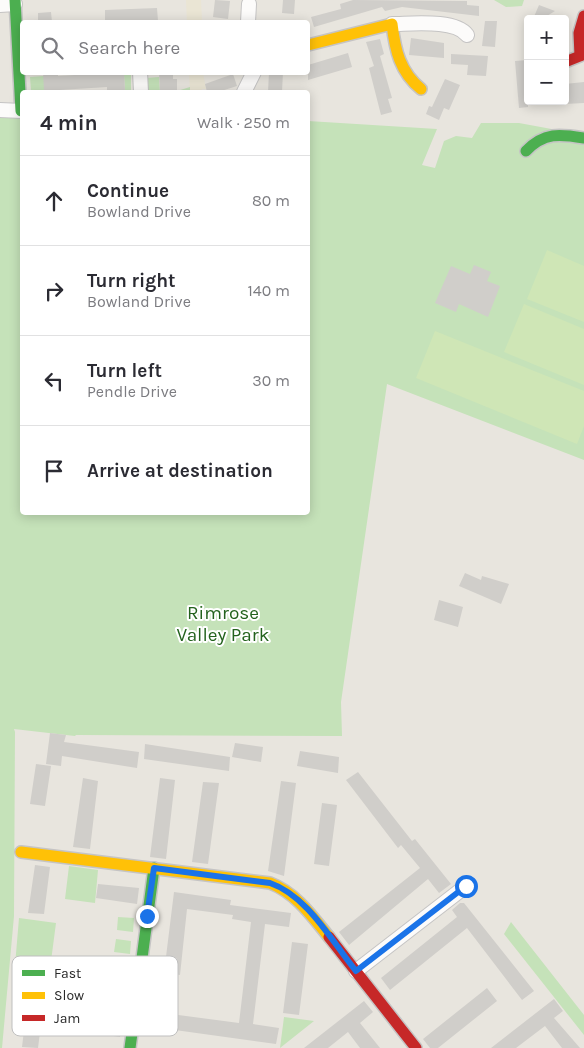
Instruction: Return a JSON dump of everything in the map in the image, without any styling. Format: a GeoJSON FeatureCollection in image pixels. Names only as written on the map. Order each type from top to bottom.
{"type":"FeatureCollection","features":[{"type":"Feature","properties":{"kind":"street"},"geometry":{"type":"LineString","coordinates":[[0,4],[15,2],[21,90]]}},
{"type":"Feature","properties":{"kind":"street"},"geometry":{"type":"LineString","coordinates":[[248,20],[250,4]]}},
{"type":"Feature","properties":{"kind":"street"},"geometry":{"type":"LineString","coordinates":[[569,60],[580,56],[579,33],[584,16]]}},
{"type":"Feature","properties":{"kind":"street"},"geometry":{"type":"LineString","coordinates":[[310,44],[392,24],[452,26],[463,31],[467,36]]}},
{"type":"Feature","properties":{"kind":"street"},"geometry":{"type":"LineString","coordinates":[[392,24],[394,44],[401,67],[409,81],[421,88]]}},
{"type":"Feature","properties":{"kind":"street"},"geometry":{"type":"LineString","coordinates":[[140,75],[140,90]]}},
{"type":"Feature","properties":{"kind":"street"},"geometry":{"type":"LineString","coordinates":[[245,90],[252,75]]}},
{"type":"Feature","properties":{"kind":"street"},"geometry":{"type":"LineString","coordinates":[[0,110],[20,111]]}},
{"type":"Feature","properties":{"kind":"street"},"geometry":{"type":"LineString","coordinates":[[526,151],[538,138],[548,134],[584,138]]}},
{"type":"Feature","properties":{"kind":"street"},"geometry":{"type":"LineString","coordinates":[[20,852],[270,883],[281,887],[294,897],[312,916],[416,1048]]}},
{"type":"Feature","properties":{"kind":"street"},"geometry":{"type":"LineString","coordinates":[[142,956],[154,868]]}},
{"type":"Feature","properties":{"kind":"street"},"geometry":{"type":"LineString","coordinates":[[356,971],[466,886]]}},
{"type":"Feature","properties":{"kind":"shaded area"},"geometry":{"type":"Polygon","coordinates":[[[186,0],[201,0],[202,20],[187,20],[186,0]]]}},
{"type":"Feature","properties":{"kind":"shaded area"},"geometry":{"type":"Polygon","coordinates":[[[189,75],[203,75],[206,89],[190,90],[189,75]]]}},
{"type":"Feature","properties":{"kind":"green space"},"geometry":{"type":"Polygon","coordinates":[[[494,0],[524,0],[522,6],[506,7],[494,0]]]}},
{"type":"Feature","properties":{"kind":"green space"},"geometry":{"type":"Polygon","coordinates":[[[124,75],[131,75],[131,90],[125,90],[124,75]]]}},
{"type":"Feature","properties":{"kind":"green space"},"geometry":{"type":"Polygon","coordinates":[[[44,76],[45,90],[31,90],[30,77],[44,76]]]}},
{"type":"Feature","properties":{"kind":"green space"},"geometry":{"type":"Polygon","coordinates":[[[159,77],[160,90],[147,90],[146,78],[159,77]]]}},
{"type":"Feature","properties":{"kind":"green space","name":"Rimrose Valley Park"},"geometry":{"type":"Polygon","coordinates":[[[0,115],[20,115],[20,515],[310,515],[310,121],[437,129],[422,165],[435,168],[444,141],[456,136],[472,138],[481,123],[519,123],[584,135],[584,460],[387,384],[341,702],[342,736],[75,736],[14,729],[14,916],[2,1048],[0,1048],[0,115]]]}},
{"type":"Feature","properties":{"kind":"green space"},"geometry":{"type":"Polygon","coordinates":[[[547,250],[584,266],[584,322],[527,299],[547,250]]]}},
{"type":"Feature","properties":{"kind":"green space"},"geometry":{"type":"Polygon","coordinates":[[[524,304],[584,329],[584,385],[504,352],[524,304]]]}},
{"type":"Feature","properties":{"kind":"green space"},"geometry":{"type":"Polygon","coordinates":[[[435,331],[584,391],[584,426],[577,444],[416,378],[435,331]]]}},
{"type":"Feature","properties":{"kind":"green space"},"geometry":{"type":"Polygon","coordinates":[[[69,866],[98,870],[95,903],[65,899],[69,866]]]}},
{"type":"Feature","properties":{"kind":"green space"},"geometry":{"type":"Polygon","coordinates":[[[118,917],[134,918],[133,932],[117,930],[118,917]]]}},
{"type":"Feature","properties":{"kind":"green space"},"geometry":{"type":"Polygon","coordinates":[[[19,918],[56,923],[52,956],[16,956],[19,918]]]}},
{"type":"Feature","properties":{"kind":"green space"},"geometry":{"type":"Polygon","coordinates":[[[511,922],[584,1015],[584,1035],[504,934],[511,922]]]}},
{"type":"Feature","properties":{"kind":"green space"},"geometry":{"type":"Polygon","coordinates":[[[116,939],[131,941],[130,954],[114,952],[116,939]]]}},
{"type":"Feature","properties":{"kind":"green space"},"geometry":{"type":"Polygon","coordinates":[[[284,1017],[314,1021],[280,1048],[284,1017]]]}},
{"type":"Feature","properties":{"kind":"building"},"geometry":{"type":"Polygon","coordinates":[[[215,0],[230,1],[228,19],[213,17],[215,0]]]}},
{"type":"Feature","properties":{"kind":"building"},"geometry":{"type":"Polygon","coordinates":[[[283,0],[295,0],[294,14],[282,13],[283,0]]]}},
{"type":"Feature","properties":{"kind":"building"},"geometry":{"type":"Polygon","coordinates":[[[353,0],[467,1],[467,5],[479,6],[479,16],[402,7],[385,11],[382,7],[314,27],[311,17],[341,9],[340,4],[353,0]]]}},
{"type":"Feature","properties":{"kind":"building"},"geometry":{"type":"Polygon","coordinates":[[[539,5],[555,11],[548,15],[535,15],[539,5]]]}},
{"type":"Feature","properties":{"kind":"building"},"geometry":{"type":"Polygon","coordinates":[[[157,8],[158,20],[105,20],[105,10],[157,8]]]}},
{"type":"Feature","properties":{"kind":"building"},"geometry":{"type":"Polygon","coordinates":[[[51,12],[52,20],[38,20],[38,13],[51,12]]]}},
{"type":"Feature","properties":{"kind":"building"},"geometry":{"type":"Polygon","coordinates":[[[485,21],[497,21],[495,47],[482,46],[485,21]]]}},
{"type":"Feature","properties":{"kind":"building"},"geometry":{"type":"Polygon","coordinates":[[[411,38],[444,43],[444,58],[409,55],[411,38]]]}},
{"type":"Feature","properties":{"kind":"building"},"geometry":{"type":"Polygon","coordinates":[[[380,39],[384,54],[380,56],[392,98],[388,99],[392,112],[381,115],[369,68],[374,66],[366,42],[380,39]]]}},
{"type":"Feature","properties":{"kind":"building"},"geometry":{"type":"Polygon","coordinates":[[[348,53],[352,67],[308,80],[310,64],[348,53]]]}},
{"type":"Feature","properties":{"kind":"building"},"geometry":{"type":"Polygon","coordinates":[[[451,54],[488,56],[486,76],[467,75],[468,65],[451,64],[451,54]]]}},
{"type":"Feature","properties":{"kind":"building"},"geometry":{"type":"Polygon","coordinates":[[[524,60],[524,105],[528,105],[528,107],[519,108],[515,61],[524,60]]]}},
{"type":"Feature","properties":{"kind":"building"},"geometry":{"type":"Polygon","coordinates":[[[43,75],[124,75],[125,90],[107,90],[107,87],[44,90],[43,75]]]}},
{"type":"Feature","properties":{"kind":"building"},"geometry":{"type":"Polygon","coordinates":[[[159,75],[173,75],[173,79],[177,79],[177,90],[160,90],[159,75]]]}},
{"type":"Feature","properties":{"kind":"building"},"geometry":{"type":"Polygon","coordinates":[[[233,75],[237,86],[224,90],[206,90],[205,84],[233,75]]]}},
{"type":"Feature","properties":{"kind":"building"},"geometry":{"type":"Polygon","coordinates":[[[269,75],[283,75],[282,90],[268,90],[269,75]]]}},
{"type":"Feature","properties":{"kind":"building"},"geometry":{"type":"Polygon","coordinates":[[[445,79],[460,85],[449,110],[444,108],[439,120],[426,114],[429,106],[432,107],[445,79]]]}},
{"type":"Feature","properties":{"kind":"building"},"geometry":{"type":"Polygon","coordinates":[[[584,82],[584,103],[569,104],[569,84],[584,82]]]}},
{"type":"Feature","properties":{"kind":"building"},"geometry":{"type":"Polygon","coordinates":[[[474,265],[491,272],[487,281],[500,286],[488,317],[459,304],[456,312],[435,303],[451,266],[470,274],[474,265]]]}},
{"type":"Feature","properties":{"kind":"building"},"geometry":{"type":"Polygon","coordinates":[[[465,573],[481,580],[482,576],[509,584],[501,604],[459,586],[465,573]]]}},
{"type":"Feature","properties":{"kind":"building"},"geometry":{"type":"Polygon","coordinates":[[[439,600],[463,607],[458,627],[434,620],[439,600]]]}},
{"type":"Feature","properties":{"kind":"building"},"geometry":{"type":"Polygon","coordinates":[[[50,733],[66,735],[64,742],[139,752],[137,768],[62,756],[61,766],[46,764],[50,733]]]}},
{"type":"Feature","properties":{"kind":"building"},"geometry":{"type":"Polygon","coordinates":[[[235,743],[263,747],[261,762],[232,757],[235,743]]]}},
{"type":"Feature","properties":{"kind":"building"},"geometry":{"type":"Polygon","coordinates":[[[145,744],[230,757],[229,771],[144,759],[145,744]]]}},
{"type":"Feature","properties":{"kind":"building"},"geometry":{"type":"Polygon","coordinates":[[[300,751],[339,757],[338,773],[297,766],[300,751]]]}},
{"type":"Feature","properties":{"kind":"building"},"geometry":{"type":"Polygon","coordinates":[[[36,764],[51,766],[45,806],[30,804],[36,764]]]}},
{"type":"Feature","properties":{"kind":"building"},"geometry":{"type":"Polygon","coordinates":[[[358,772],[412,841],[415,839],[451,884],[439,893],[428,879],[349,945],[339,932],[420,868],[401,845],[398,848],[346,780],[358,772]]]}},
{"type":"Feature","properties":{"kind":"building"},"geometry":{"type":"Polygon","coordinates":[[[83,778],[98,781],[90,849],[73,847],[83,778]]]}},
{"type":"Feature","properties":{"kind":"building"},"geometry":{"type":"Polygon","coordinates":[[[160,778],[175,780],[166,859],[150,857],[160,778]]]}},
{"type":"Feature","properties":{"kind":"building"},"geometry":{"type":"Polygon","coordinates":[[[281,781],[296,783],[284,876],[268,871],[281,781]]]}},
{"type":"Feature","properties":{"kind":"building"},"geometry":{"type":"Polygon","coordinates":[[[203,782],[219,783],[208,864],[192,862],[203,782]]]}},
{"type":"Feature","properties":{"kind":"building"},"geometry":{"type":"Polygon","coordinates":[[[322,803],[337,805],[329,866],[314,864],[322,803]]]}},
{"type":"Feature","properties":{"kind":"building"},"geometry":{"type":"Polygon","coordinates":[[[35,865],[50,867],[44,914],[28,913],[35,865]]]}},
{"type":"Feature","properties":{"kind":"building"},"geometry":{"type":"Polygon","coordinates":[[[98,884],[139,888],[137,904],[96,898],[98,884]]]}},
{"type":"Feature","properties":{"kind":"building"},"geometry":{"type":"Polygon","coordinates":[[[174,892],[231,900],[230,905],[291,913],[289,927],[265,924],[253,1024],[279,1028],[276,1044],[178,1030],[178,1015],[239,1023],[251,922],[232,919],[233,915],[187,909],[180,975],[178,975],[178,956],[166,956],[174,892]]]}},
{"type":"Feature","properties":{"kind":"building"},"geometry":{"type":"Polygon","coordinates":[[[460,903],[464,903],[534,991],[522,1000],[467,928],[390,990],[381,978],[457,917],[452,910],[460,903]]]}},
{"type":"Feature","properties":{"kind":"building"},"geometry":{"type":"Polygon","coordinates":[[[292,942],[308,944],[299,1015],[283,1013],[292,942]]]}},
{"type":"Feature","properties":{"kind":"building"},"geometry":{"type":"Polygon","coordinates":[[[487,988],[497,1001],[438,1048],[430,1048],[423,1039],[487,988]]]}},
{"type":"Feature","properties":{"kind":"building"},"geometry":{"type":"Polygon","coordinates":[[[554,999],[563,1011],[554,1018],[580,1048],[562,1048],[545,1026],[516,1048],[491,1048],[554,999]]]}},
{"type":"Feature","properties":{"kind":"building"},"geometry":{"type":"Polygon","coordinates":[[[364,1001],[373,1012],[360,1023],[380,1048],[360,1048],[348,1032],[328,1048],[304,1048],[364,1001]]]}},
{"type":"Feature","properties":{"kind":"building"},"geometry":{"type":"Polygon","coordinates":[[[23,1036],[40,1036],[38,1048],[22,1047],[23,1036]]]}},
{"type":"Feature","properties":{"kind":"traffic: fast"},"geometry":{"type":"LineString","coordinates":[[15,0],[20,92]]}},
{"type":"Feature","properties":{"kind":"traffic: fast"},"geometry":{"type":"LineString","coordinates":[[526,151],[539,140],[546,137],[560,135],[584,138]]}},
{"type":"Feature","properties":{"kind":"traffic: fast"},"geometry":{"type":"LineString","coordinates":[[142,956],[154,868]]}},
{"type":"Feature","properties":{"kind":"traffic: fast"},"geometry":{"type":"LineString","coordinates":[[130,1048],[132,1036]]}},
{"type":"Feature","properties":{"kind":"traffic: slow"},"geometry":{"type":"LineString","coordinates":[[310,44],[392,24],[397,52],[403,68],[421,89]]}},
{"type":"Feature","properties":{"kind":"traffic: slow"},"geometry":{"type":"LineString","coordinates":[[21,852],[270,883],[296,899],[329,937]]}},
{"type":"Feature","properties":{"kind":"traffic: jam"},"geometry":{"type":"LineString","coordinates":[[569,60],[580,56],[579,33],[584,16]]}},
{"type":"Feature","properties":{"kind":"traffic: jam"},"geometry":{"type":"LineString","coordinates":[[329,937],[416,1048]]}},
{"type":"Feature","properties":{"kind":"route"},"geometry":{"type":"LineString","coordinates":[[147,916],[154,868],[270,883],[281,887],[301,904],[356,971],[466,886]]}}]}
